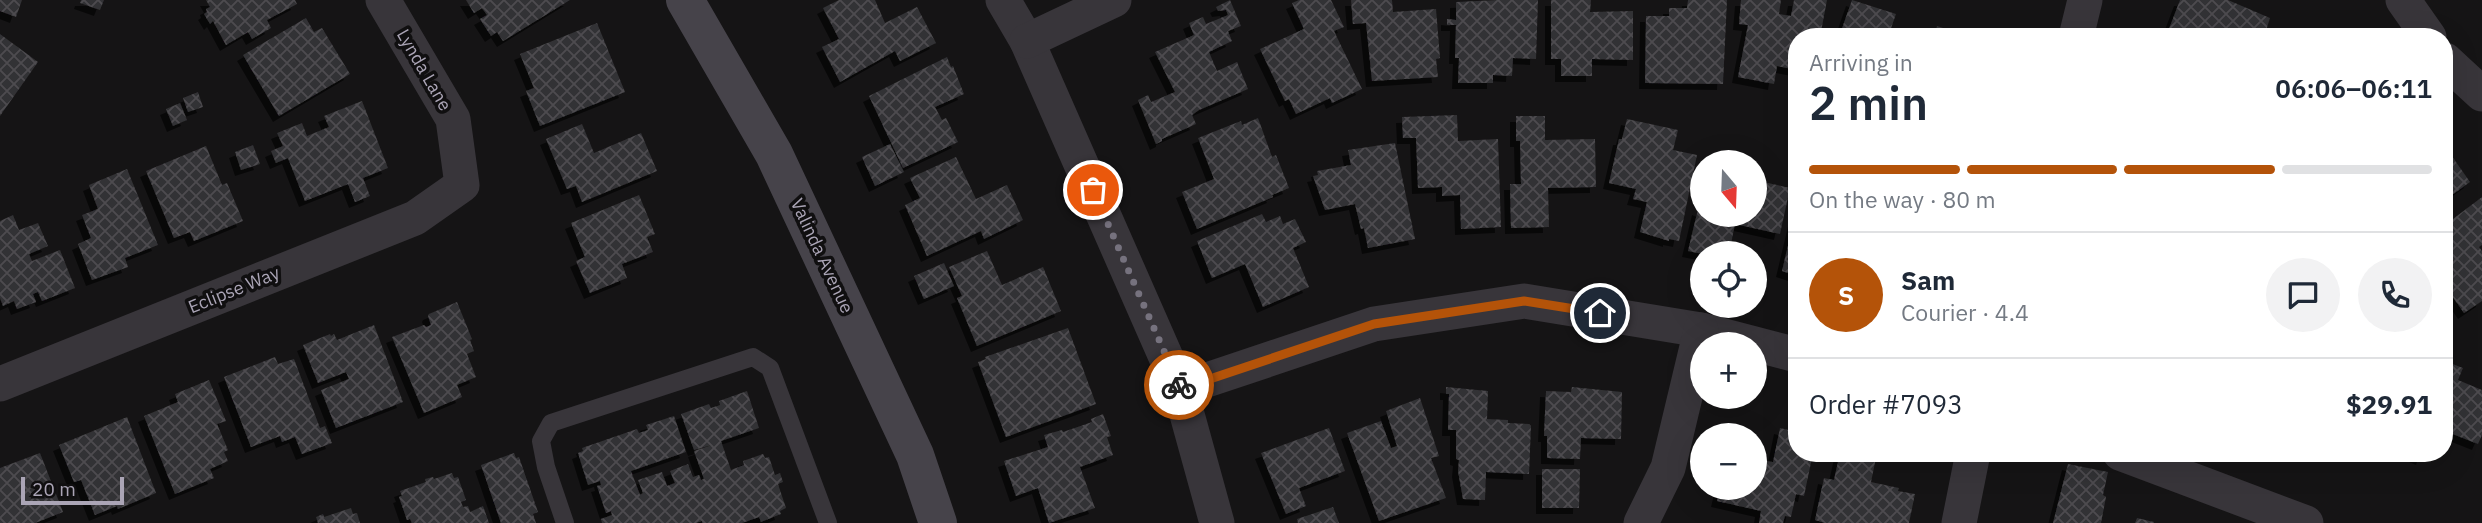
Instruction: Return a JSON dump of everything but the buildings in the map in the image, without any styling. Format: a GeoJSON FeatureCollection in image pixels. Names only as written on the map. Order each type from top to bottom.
{"type":"FeatureCollection","features":[{"type":"Feature","properties":{"kind":"main road","name":"Valinda Avenue"},"geometry":{"type":"LineString","coordinates":[[685,0],[774,154],[915,454],[938,523]]}},
{"type":"Feature","properties":{"kind":"street","name":"Lynda Lane"},"geometry":{"type":"LineString","coordinates":[[383,0],[453,119],[462,185]]}},
{"type":"Feature","properties":{"kind":"street"},"geometry":{"type":"LineString","coordinates":[[1003,0],[1027,41],[1180,389],[1217,523]]}},
{"type":"Feature","properties":{"kind":"street"},"geometry":{"type":"LineString","coordinates":[[1027,41],[1114,0]]}},
{"type":"Feature","properties":{"kind":"street"},"geometry":{"type":"LineString","coordinates":[[2078,28],[2085,0]]}},
{"type":"Feature","properties":{"kind":"street"},"geometry":{"type":"LineString","coordinates":[[2403,0],[2423,28]]}},
{"type":"Feature","properties":{"kind":"street"},"geometry":{"type":"LineString","coordinates":[[2453,67],[2482,94]]}},
{"type":"Feature","properties":{"kind":"street","name":"Eclipse Way"},"geometry":{"type":"LineString","coordinates":[[0,384],[415,218],[462,185]]}},
{"type":"Feature","properties":{"kind":"street"},"geometry":{"type":"LineString","coordinates":[[1180,389],[1374,324],[1524,301],[1701,330],[1788,353]]}},
{"type":"Feature","properties":{"kind":"street"},"geometry":{"type":"LineString","coordinates":[[1641,523],[1668,468],[1701,330]]}},
{"type":"Feature","properties":{"kind":"street"},"geometry":{"type":"LineString","coordinates":[[1959,523],[1971,462]]}},
{"type":"Feature","properties":{"kind":"street"},"geometry":{"type":"LineString","coordinates":[[2144,462],[2306,523]]}},
{"type":"Feature","properties":{"kind":"lane"},"geometry":{"type":"LineString","coordinates":[[565,523],[546,467],[541,441],[551,424],[753,357],[770,368],[828,523]]}},
{"type":"Feature","properties":{"kind":"way so far"},"geometry":{"type":"LineString","coordinates":[[1093,190],[1179,385]]}},
{"type":"Feature","properties":{"kind":"route"},"geometry":{"type":"LineString","coordinates":[[1179,385],[1180,389],[1374,324],[1524,301],[1600,313]]}}]}
